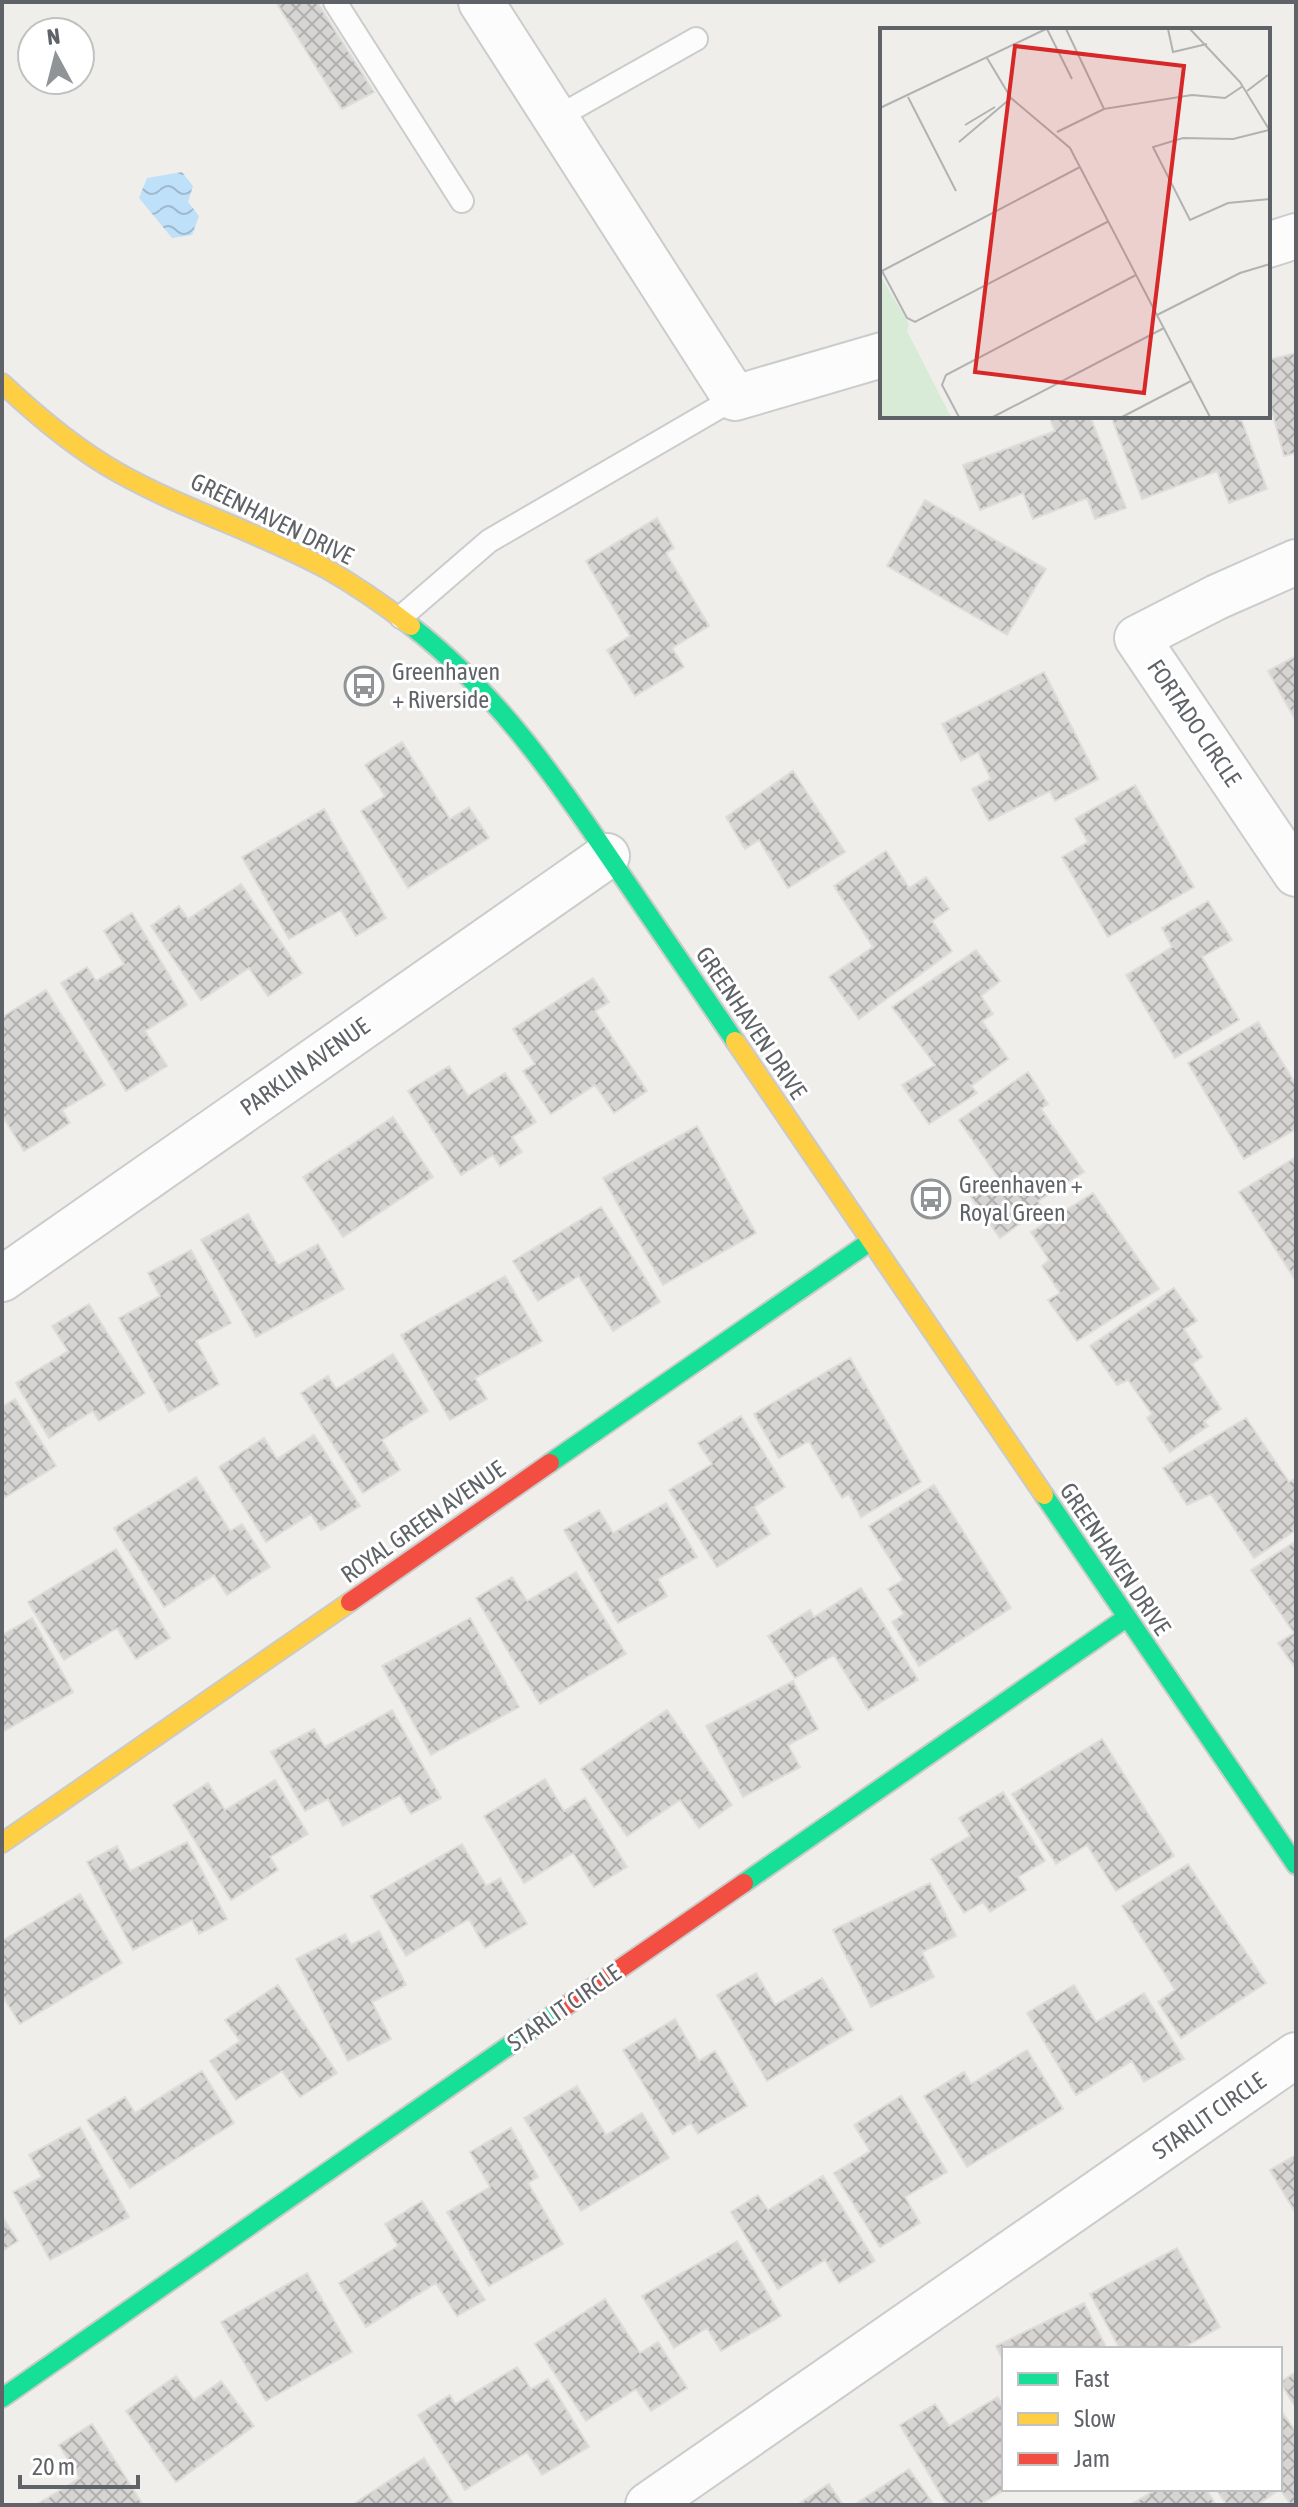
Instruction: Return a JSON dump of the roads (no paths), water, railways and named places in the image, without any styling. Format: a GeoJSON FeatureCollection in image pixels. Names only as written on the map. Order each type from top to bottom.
{"type":"FeatureCollection","features":[{"type":"Feature","properties":{"kind":"street"},"geometry":{"type":"LineString","coordinates":[[481,2],[735,398],[880,356]]}},
{"type":"Feature","properties":{"kind":"street"},"geometry":{"type":"LineString","coordinates":[[1270,244],[1296,236]]}},
{"type":"Feature","properties":{"kind":"street","name":"GREENHAVEN DRIVE"},"geometry":{"type":"LineString","coordinates":[[2,383],[17,408],[116,472],[260,536],[350,583],[401,617],[467,676],[513,724],[560,785],[1296,1865]]}},
{"type":"Feature","properties":{"kind":"street","name":"FORTADO CIRCLE"},"geometry":{"type":"LineString","coordinates":[[1296,562],[1217,597],[1137,638],[1296,874]]}},
{"type":"Feature","properties":{"kind":"street","name":"PARKLIN AVENUE"},"geometry":{"type":"LineString","coordinates":[[2,1279],[607,856]]}},
{"type":"Feature","properties":{"kind":"street","name":"ROYAL GREEN AVENUE"},"geometry":{"type":"LineString","coordinates":[[2,1843],[871,1241]]}},
{"type":"Feature","properties":{"kind":"street","name":"STARLIT CIRCLE"},"geometry":{"type":"LineString","coordinates":[[2,2398],[1126,1618]]}},
{"type":"Feature","properties":{"kind":"street","name":"STARLIT CIRCLE"},"geometry":{"type":"LineString","coordinates":[[648,2505],[1296,2055]]}},
{"type":"Feature","properties":{"kind":"lane"},"geometry":{"type":"LineString","coordinates":[[335,2],[462,201]]}},
{"type":"Feature","properties":{"kind":"lane"},"geometry":{"type":"LineString","coordinates":[[556,118],[696,39]]}},
{"type":"Feature","properties":{"kind":"lane"},"geometry":{"type":"LineString","coordinates":[[401,617],[489,541],[735,398]]}},
{"type":"Feature","properties":{"kind":"water"},"geometry":{"type":"Polygon","coordinates":[[[182,172],[193,186],[188,202],[199,216],[192,235],[172,238],[139,198],[147,178],[182,172]]]}},
{"type":"Feature","properties":{"kind":"place","name":"Greenhaven + Riverside"},"geometry":{"type":"Point","coordinates":[364,686]}},
{"type":"Feature","properties":{"kind":"place","name":"Greenhaven + Royal Green"},"geometry":{"type":"Point","coordinates":[931,1199]}}]}
